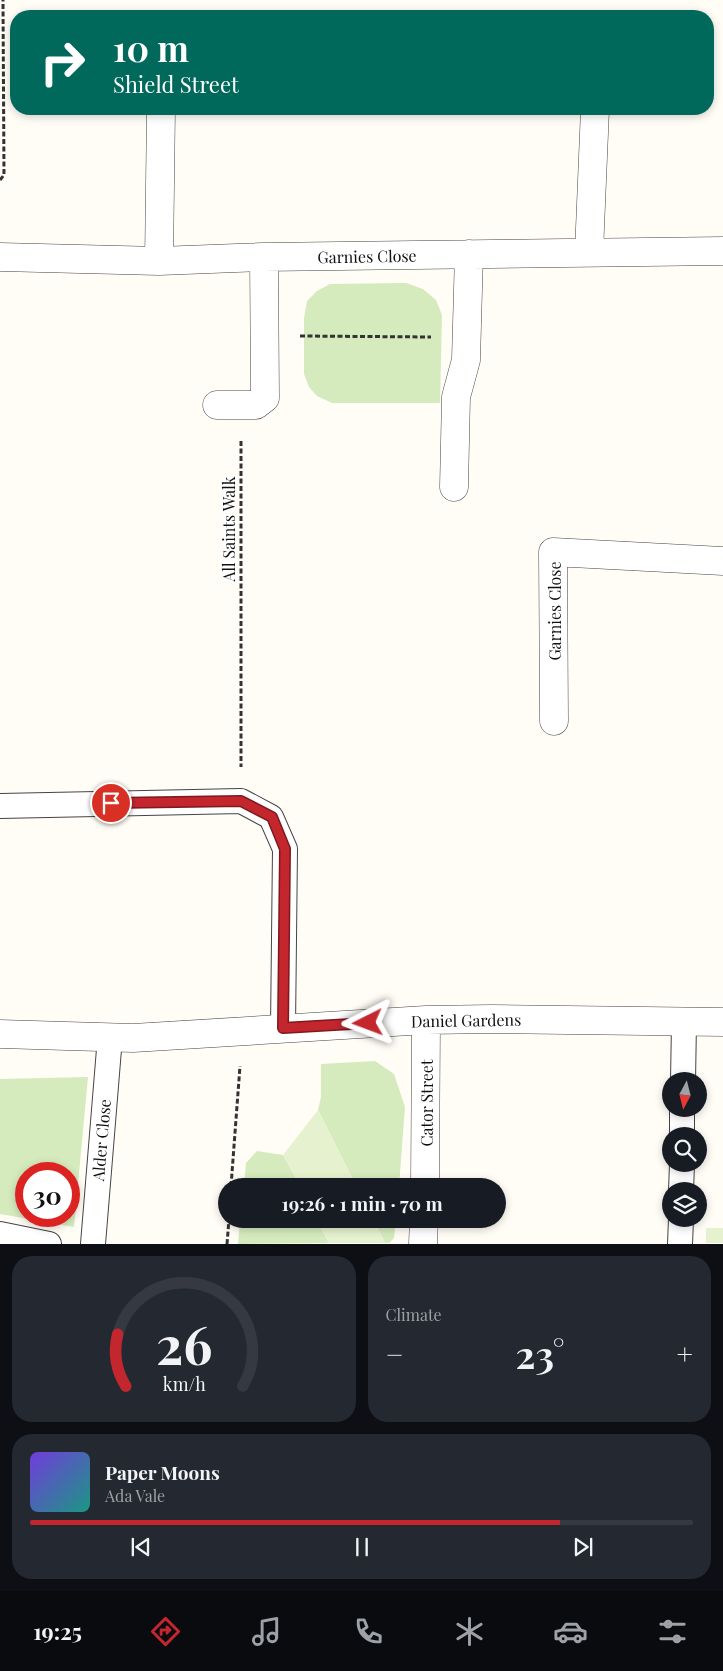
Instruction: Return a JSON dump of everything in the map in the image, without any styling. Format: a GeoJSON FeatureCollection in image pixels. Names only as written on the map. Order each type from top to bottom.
{"type":"FeatureCollection","features":[{"type":"Feature","properties":{"kind":"street"},"geometry":{"type":"LineString","coordinates":[[159,260],[161,115]]}},
{"type":"Feature","properties":{"kind":"street"},"geometry":{"type":"LineString","coordinates":[[589,252],[595,115]]}},
{"type":"Feature","properties":{"kind":"street","name":"Garnies Close"},"geometry":{"type":"LineString","coordinates":[[0,257],[159,260],[723,251]]}},
{"type":"Feature","properties":{"kind":"street"},"geometry":{"type":"LineString","coordinates":[[454,487],[456,397],[466,360],[469,254]]}},
{"type":"Feature","properties":{"kind":"street"},"geometry":{"type":"LineString","coordinates":[[229,405],[256,405],[265,398],[264,257]]}},
{"type":"Feature","properties":{"kind":"street","name":"Garnies Close"},"geometry":{"type":"LineString","coordinates":[[554,721],[553,552],[723,561]]}},
{"type":"Feature","properties":{"kind":"street","name":"Daniel Gardens"},"geometry":{"type":"LineString","coordinates":[[0,1034],[159,1037],[426,1020],[723,1022]]}},
{"type":"Feature","properties":{"kind":"street","name":"Cator Street"},"geometry":{"type":"LineString","coordinates":[[425,1178],[426,1020]]}},
{"type":"Feature","properties":{"kind":"street"},"geometry":{"type":"LineString","coordinates":[[423,1244],[424,1228]]}},
{"type":"Feature","properties":{"kind":"lane"},"geometry":{"type":"LineString","coordinates":[[0,806],[241,801],[272,817],[285,849],[283,1028]]}},
{"type":"Feature","properties":{"kind":"lane"},"geometry":{"type":"LineString","coordinates":[[683,1072],[684,1022]]}},
{"type":"Feature","properties":{"kind":"lane","name":"Alder Close"},"geometry":{"type":"LineString","coordinates":[[93,1244],[110,1037]]}},
{"type":"Feature","properties":{"kind":"lane"},"geometry":{"type":"LineString","coordinates":[[680,1244],[681,1227]]}},
{"type":"Feature","properties":{"kind":"lane"},"geometry":{"type":"LineString","coordinates":[[11,1239],[49,1244]]}},
{"type":"Feature","properties":{"kind":"path"},"geometry":{"type":"LineString","coordinates":[[0,180],[4,175],[3,0]]}},
{"type":"Feature","properties":{"kind":"path"},"geometry":{"type":"LineString","coordinates":[[265,336],[467,338]]}},
{"type":"Feature","properties":{"kind":"path","name":"All Saints Walk"},"geometry":{"type":"LineString","coordinates":[[229,405],[241,801]]}},
{"type":"Feature","properties":{"kind":"path"},"geometry":{"type":"LineString","coordinates":[[232,1178],[243,1031]]}},
{"type":"Feature","properties":{"kind":"path"},"geometry":{"type":"LineString","coordinates":[[227,1244],[228,1228]]}},
{"type":"Feature","properties":{"kind":"green space"},"geometry":{"type":"Polygon","coordinates":[[[406,283],[423,289],[436,300],[442,315],[440,403],[332,403],[317,396],[309,387],[304,374],[304,318],[307,301],[317,291],[330,284],[406,283]]]}},
{"type":"Feature","properties":{"kind":"green space"},"geometry":{"type":"Polygon","coordinates":[[[375,1061],[394,1074],[405,1107],[400,1178],[352,1178],[318,1110],[321,1097],[321,1064],[375,1061]]]}},
{"type":"Feature","properties":{"kind":"green space"},"geometry":{"type":"Polygon","coordinates":[[[88,1077],[80,1163],[15,1162],[15,1217],[0,1214],[0,1079],[88,1077]]]}},
{"type":"Feature","properties":{"kind":"green space"},"geometry":{"type":"Polygon","coordinates":[[[318,1110],[352,1178],[296,1178],[283,1155],[318,1110]]]}},
{"type":"Feature","properties":{"kind":"green space"},"geometry":{"type":"Polygon","coordinates":[[[257,1151],[283,1155],[296,1178],[245,1178],[246,1163],[257,1151]]]}},
{"type":"Feature","properties":{"kind":"green space"},"geometry":{"type":"Polygon","coordinates":[[[239,1228],[321,1228],[329,1243],[238,1244],[239,1228]]]}},
{"type":"Feature","properties":{"kind":"green space"},"geometry":{"type":"Polygon","coordinates":[[[321,1228],[378,1228],[385,1243],[329,1243],[321,1228]]]}},
{"type":"Feature","properties":{"kind":"green space"},"geometry":{"type":"Polygon","coordinates":[[[378,1228],[395,1228],[394,1238],[389,1243],[385,1243],[378,1228]]]}},
{"type":"Feature","properties":{"kind":"green space"},"geometry":{"type":"Polygon","coordinates":[[[706,1228],[723,1228],[723,1243],[706,1243],[706,1228]]]}},
{"type":"Feature","properties":{"kind":"route"},"geometry":{"type":"LineString","coordinates":[[111,803],[241,801],[272,817],[285,849],[283,1028],[368,1023]]}}]}
